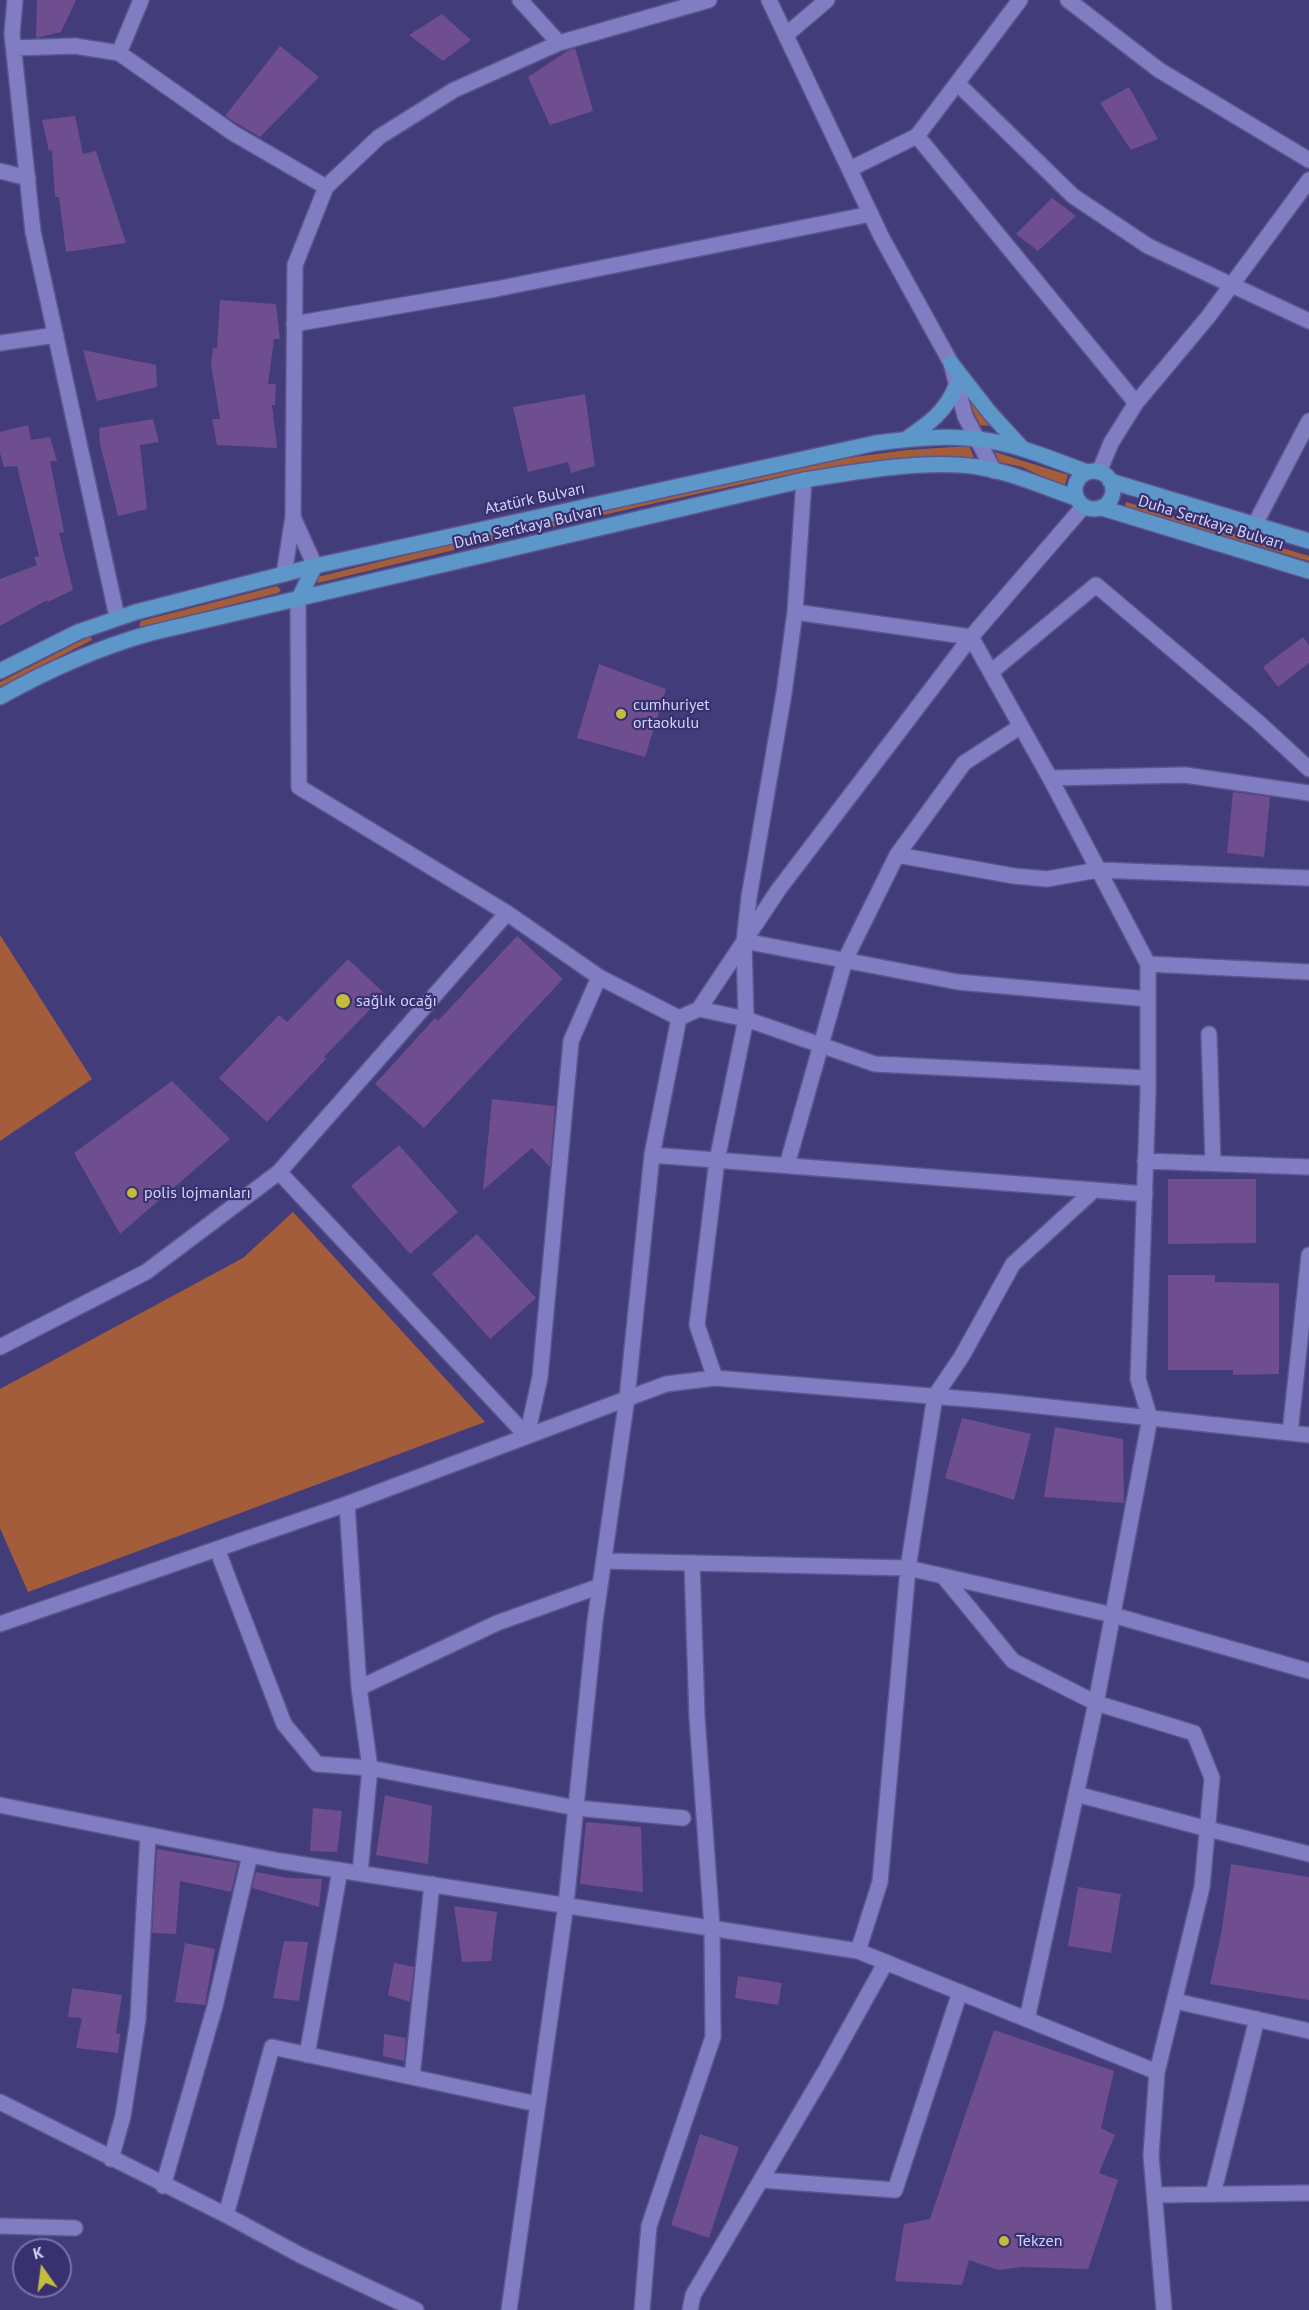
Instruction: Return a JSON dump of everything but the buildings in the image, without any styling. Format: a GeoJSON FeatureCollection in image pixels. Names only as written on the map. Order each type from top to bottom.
{"type":"FeatureCollection","features":[{"type":"Feature","properties":{"kind":"main road"},"geometry":{"type":"LineString","coordinates":[[951,363],[1023,449]]}},
{"type":"Feature","properties":{"kind":"main road"},"geometry":{"type":"LineString","coordinates":[[906,440],[938,416],[950,400],[956,386]]}},
{"type":"Feature","properties":{"kind":"main road","name":"Atatürk Bulvarı"},"geometry":{"type":"LineString","coordinates":[[0,671],[78,632],[117,617],[315,566],[876,443],[976,439],[1023,449],[1099,475]]}},
{"type":"Feature","properties":{"kind":"main road","name":"Duha Sertkaya Bulvarı"},"geometry":{"type":"LineString","coordinates":[[0,698],[60,666],[124,641],[804,480],[918,466],[956,465],[994,471],[1079,502]]}},
{"type":"Feature","properties":{"kind":"main road"},"geometry":{"type":"LineString","coordinates":[[1099,475],[1113,493],[1107,504],[1102,508],[1092,510],[1079,502],[1074,492],[1077,480],[1099,475]]}},
{"type":"Feature","properties":{"kind":"main road","name":"Duha Sertkaya Bulvarı"},"geometry":{"type":"LineString","coordinates":[[1099,475],[1309,541]]}},
{"type":"Feature","properties":{"kind":"main road","name":"Duha Sertkaya Bulvarı"},"geometry":{"type":"LineString","coordinates":[[1102,508],[1309,571]]}},
{"type":"Feature","properties":{"kind":"main road"},"geometry":{"type":"LineString","coordinates":[[298,600],[315,566]]}},
{"type":"Feature","properties":{"kind":"main road"},"geometry":{"type":"LineString","coordinates":[[284,574],[298,600]]}},
{"type":"Feature","properties":{"kind":"main road"},"geometry":{"type":"LineString","coordinates":[[117,617],[124,641]]}},
{"type":"Feature","properties":{"kind":"street"},"geometry":{"type":"LineString","coordinates":[[15,0],[12,34],[33,232],[117,617]]}},
{"type":"Feature","properties":{"kind":"street"},"geometry":{"type":"LineString","coordinates":[[119,53],[141,0]]}},
{"type":"Feature","properties":{"kind":"street"},"geometry":{"type":"LineString","coordinates":[[520,0],[560,43]]}},
{"type":"Feature","properties":{"kind":"street"},"geometry":{"type":"LineString","coordinates":[[284,574],[293,518],[295,265],[326,187],[379,137],[454,90],[560,43],[709,0]]}},
{"type":"Feature","properties":{"kind":"street"},"geometry":{"type":"LineString","coordinates":[[770,0],[871,214],[951,363],[965,416],[994,471]]}},
{"type":"Feature","properties":{"kind":"street"},"geometry":{"type":"LineString","coordinates":[[786,35],[827,0]]}},
{"type":"Feature","properties":{"kind":"street"},"geometry":{"type":"LineString","coordinates":[[850,169],[917,136],[1020,0]]}},
{"type":"Feature","properties":{"kind":"street"},"geometry":{"type":"LineString","coordinates":[[1068,0],[1159,70],[1309,160]]}},
{"type":"Feature","properties":{"kind":"street"},"geometry":{"type":"LineString","coordinates":[[14,48],[75,46],[119,53],[233,133],[326,187]]}},
{"type":"Feature","properties":{"kind":"street"},"geometry":{"type":"LineString","coordinates":[[957,83],[1073,196],[1148,246],[1309,321]]}},
{"type":"Feature","properties":{"kind":"street"},"geometry":{"type":"LineString","coordinates":[[917,136],[1136,403]]}},
{"type":"Feature","properties":{"kind":"street"},"geometry":{"type":"LineString","coordinates":[[0,171],[28,178]]}},
{"type":"Feature","properties":{"kind":"street"},"geometry":{"type":"LineString","coordinates":[[1099,475],[1111,443],[1136,403],[1208,317],[1309,180]]}},
{"type":"Feature","properties":{"kind":"street"},"geometry":{"type":"LineString","coordinates":[[294,324],[496,289],[871,214]]}},
{"type":"Feature","properties":{"kind":"street"},"geometry":{"type":"LineString","coordinates":[[0,343],[56,335]]}},
{"type":"Feature","properties":{"kind":"street"},"geometry":{"type":"LineString","coordinates":[[1255,524],[1309,421]]}},
{"type":"Feature","properties":{"kind":"street"},"geometry":{"type":"LineString","coordinates":[[715,1378],[697,1325],[717,1160],[746,1019],[744,941],[795,612],[804,480]]}},
{"type":"Feature","properties":{"kind":"street"},"geometry":{"type":"LineString","coordinates":[[679,1018],[699,1009],[779,889],[971,637],[1079,502]]}},
{"type":"Feature","properties":{"kind":"street"},"geometry":{"type":"LineString","coordinates":[[293,518],[315,566]]}},
{"type":"Feature","properties":{"kind":"street"},"geometry":{"type":"LineString","coordinates":[[991,672],[1096,585],[1258,722],[1309,769]]}},
{"type":"Feature","properties":{"kind":"street"},"geometry":{"type":"LineString","coordinates":[[298,600],[299,787],[507,914],[599,977],[679,1018]]}},
{"type":"Feature","properties":{"kind":"street"},"geometry":{"type":"LineString","coordinates":[[795,612],[971,637]]}},
{"type":"Feature","properties":{"kind":"street"},"geometry":{"type":"LineString","coordinates":[[971,637],[1050,778],[1148,964],[1148,1078],[1138,1379],[1150,1418],[1096,1703],[1027,2019]]}},
{"type":"Feature","properties":{"kind":"street"},"geometry":{"type":"LineString","coordinates":[[787,1165],[845,960],[897,855],[964,763],[1021,726]]}},
{"type":"Feature","properties":{"kind":"street"},"geometry":{"type":"LineString","coordinates":[[1050,778],[1185,775],[1309,793]]}},
{"type":"Feature","properties":{"kind":"street"},"geometry":{"type":"LineString","coordinates":[[897,855],[1014,876],[1047,879],[1098,870],[1309,878]]}},
{"type":"Feature","properties":{"kind":"street"},"geometry":{"type":"LineString","coordinates":[[0,1347],[146,1272],[279,1172],[507,914]]}},
{"type":"Feature","properties":{"kind":"street"},"geometry":{"type":"LineString","coordinates":[[744,941],[958,982],[1148,999]]}},
{"type":"Feature","properties":{"kind":"street"},"geometry":{"type":"LineString","coordinates":[[1148,964],[1309,972]]}},
{"type":"Feature","properties":{"kind":"street"},"geometry":{"type":"LineString","coordinates":[[527,1436],[540,1377],[571,1041],[599,977]]}},
{"type":"Feature","properties":{"kind":"street"},"geometry":{"type":"LineString","coordinates":[[699,1009],[746,1019],[875,1064],[1148,1078]]}},
{"type":"Feature","properties":{"kind":"street"},"geometry":{"type":"LineString","coordinates":[[509,2310],[566,1904],[603,1561],[627,1398],[652,1155],[679,1018]]}},
{"type":"Feature","properties":{"kind":"street"},"geometry":{"type":"LineString","coordinates":[[1209,1034],[1214,1163]]}},
{"type":"Feature","properties":{"kind":"street"},"geometry":{"type":"LineString","coordinates":[[652,1155],[1145,1194]]}},
{"type":"Feature","properties":{"kind":"street"},"geometry":{"type":"LineString","coordinates":[[1145,1161],[1309,1167]]}},
{"type":"Feature","properties":{"kind":"street"},"geometry":{"type":"LineString","coordinates":[[279,1172],[527,1436]]}},
{"type":"Feature","properties":{"kind":"street"},"geometry":{"type":"LineString","coordinates":[[858,1951],[880,1882],[908,1568],[935,1396],[962,1356],[1013,1264],[1094,1190]]}},
{"type":"Feature","properties":{"kind":"street"},"geometry":{"type":"LineString","coordinates":[[1290,1433],[1308,1282],[1309,1255]]}},
{"type":"Feature","properties":{"kind":"street"},"geometry":{"type":"LineString","coordinates":[[0,1624],[347,1504],[666,1384],[715,1378],[935,1396],[1309,1435]]}},
{"type":"Feature","properties":{"kind":"street"},"geometry":{"type":"LineString","coordinates":[[347,1504],[359,1688],[370,1768],[360,1873]]}},
{"type":"Feature","properties":{"kind":"street"},"geometry":{"type":"LineString","coordinates":[[217,1549],[284,1724],[317,1764],[370,1768],[576,1808],[682,1818]]}},
{"type":"Feature","properties":{"kind":"street"},"geometry":{"type":"LineString","coordinates":[[603,1561],[908,1568],[1113,1615],[1309,1671]]}},
{"type":"Feature","properties":{"kind":"street"},"geometry":{"type":"LineString","coordinates":[[642,2310],[649,2226],[713,2037],[712,1927],[697,1717],[692,1563]]}},
{"type":"Feature","properties":{"kind":"street"},"geometry":{"type":"LineString","coordinates":[[943,1576],[1013,1661],[1096,1703],[1194,1733],[1212,1778],[1202,1887],[1157,2072],[1151,2155],[1164,2310]]}},
{"type":"Feature","properties":{"kind":"street"},"geometry":{"type":"LineString","coordinates":[[359,1688],[497,1623],[600,1586]]}},
{"type":"Feature","properties":{"kind":"street"},"geometry":{"type":"LineString","coordinates":[[1076,1794],[1309,1854]]}},
{"type":"Feature","properties":{"kind":"street"},"geometry":{"type":"LineString","coordinates":[[0,1805],[250,1855],[858,1951],[1157,2072]]}},
{"type":"Feature","properties":{"kind":"street"},"geometry":{"type":"LineString","coordinates":[[111,2159],[123,2116],[138,2019],[148,1835]]}},
{"type":"Feature","properties":{"kind":"street"},"geometry":{"type":"LineString","coordinates":[[163,2186],[215,2006],[250,1855]]}},
{"type":"Feature","properties":{"kind":"street"},"geometry":{"type":"LineString","coordinates":[[307,2055],[340,1870]]}},
{"type":"Feature","properties":{"kind":"street"},"geometry":{"type":"LineString","coordinates":[[412,2077],[432,1884]]}},
{"type":"Feature","properties":{"kind":"street"},"geometry":{"type":"LineString","coordinates":[[690,2310],[693,2295],[827,2068],[886,1962]]}},
{"type":"Feature","properties":{"kind":"street"},"geometry":{"type":"LineString","coordinates":[[760,2180],[895,2190],[960,1992]]}},
{"type":"Feature","properties":{"kind":"street"},"geometry":{"type":"LineString","coordinates":[[1174,2001],[1309,2031]]}},
{"type":"Feature","properties":{"kind":"street"},"geometry":{"type":"LineString","coordinates":[[1213,2194],[1257,2019]]}},
{"type":"Feature","properties":{"kind":"street"},"geometry":{"type":"LineString","coordinates":[[226,2215],[272,2047],[537,2104]]}},
{"type":"Feature","properties":{"kind":"street"},"geometry":{"type":"LineString","coordinates":[[0,2102],[163,2186],[226,2215],[300,2255],[416,2310]]}},
{"type":"Feature","properties":{"kind":"street"},"geometry":{"type":"LineString","coordinates":[[1155,2195],[1309,2193]]}},
{"type":"Feature","properties":{"kind":"street"},"geometry":{"type":"LineString","coordinates":[[0,2226],[75,2228]]}},
{"type":"Feature","properties":{"kind":"shaded area"},"geometry":{"type":"Polygon","coordinates":[[[961,387],[990,426],[980,425],[961,387]]]}},
{"type":"Feature","properties":{"kind":"shaded area"},"geometry":{"type":"Polygon","coordinates":[[[969,446],[974,457],[893,460],[777,477],[660,502],[318,583],[317,577],[521,527],[824,461],[907,450],[969,446]]]}},
{"type":"Feature","properties":{"kind":"shaded area"},"geometry":{"type":"Polygon","coordinates":[[[995,452],[1068,475],[1064,487],[1022,467],[999,462],[995,452]]]}},
{"type":"Feature","properties":{"kind":"shaded area"},"geometry":{"type":"Polygon","coordinates":[[[1126,502],[1309,556],[1309,561],[1125,507],[1126,502]]]}},
{"type":"Feature","properties":{"kind":"shaded area"},"geometry":{"type":"Polygon","coordinates":[[[277,586],[281,590],[278,593],[139,626],[141,621],[277,586]]]}},
{"type":"Feature","properties":{"kind":"shaded area"},"geometry":{"type":"Polygon","coordinates":[[[90,636],[92,640],[0,687],[0,682],[90,636]]]}},
{"type":"Feature","properties":{"kind":"shaded area"},"geometry":{"type":"Polygon","coordinates":[[[0,935],[92,1079],[0,1141],[0,935]]]}},
{"type":"Feature","properties":{"kind":"shaded area"},"geometry":{"type":"Polygon","coordinates":[[[293,1212],[485,1422],[28,1592],[0,1528],[0,1389],[243,1258],[293,1212]]]}},
{"type":"Feature","properties":{"kind":"place","name":"cumhuriyet ortaokulu"},"geometry":{"type":"Point","coordinates":[621,714]}},
{"type":"Feature","properties":{"kind":"place","name":"sağlık ocağı"},"geometry":{"type":"Point","coordinates":[343,1001]}},
{"type":"Feature","properties":{"kind":"place","name":"polis lojmanları"},"geometry":{"type":"Point","coordinates":[132,1193]}},
{"type":"Feature","properties":{"kind":"place","name":"Tekzen"},"geometry":{"type":"Point","coordinates":[1004,2241]}}]}
